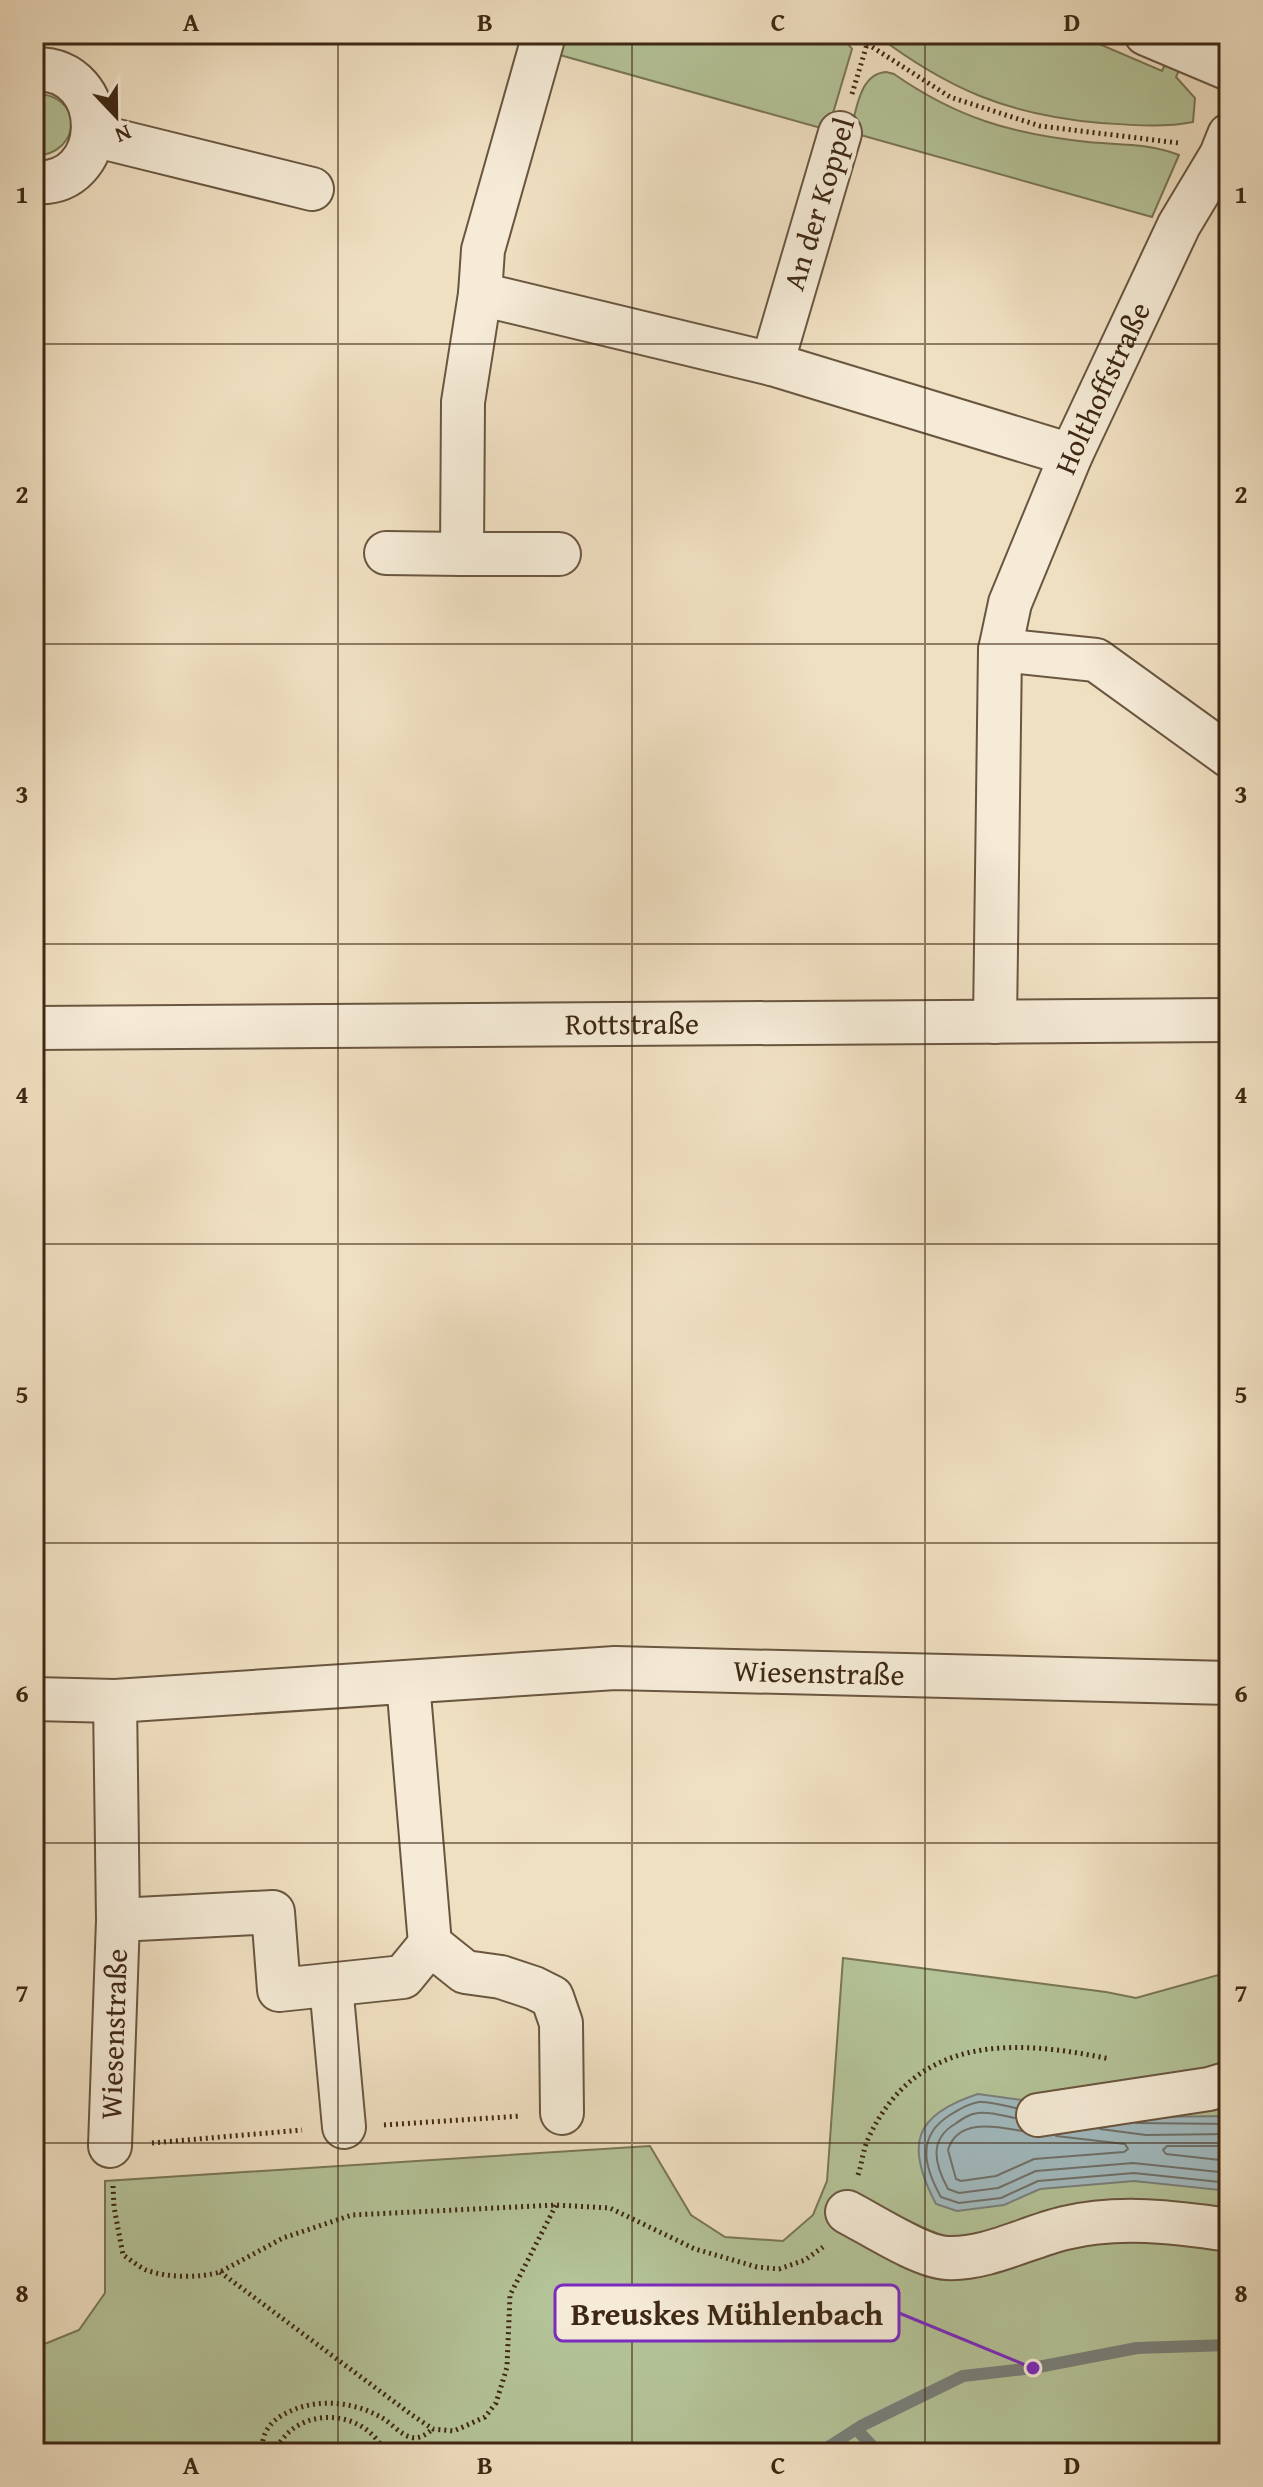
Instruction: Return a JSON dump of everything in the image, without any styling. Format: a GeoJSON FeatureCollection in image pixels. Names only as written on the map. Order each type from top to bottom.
{"type":"FeatureCollection","features":[{"type":"Feature","properties":{"kind":"street"},"geometry":{"type":"LineString","coordinates":[[1146,34],[1229,69]]}},
{"type":"Feature","properties":{"kind":"street"},"geometry":{"type":"LineString","coordinates":[[462,554],[463,402],[480,294],[483,250],[544,35]]}},
{"type":"Feature","properties":{"kind":"street"},"geometry":{"type":"LineString","coordinates":[[34,69],[63,74],[78,85],[91,108],[93,135],[88,152],[77,167],[61,178],[34,182]]}},
{"type":"Feature","properties":{"kind":"street","name":"An der Koppel"},"geometry":{"type":"LineString","coordinates":[[772,364],[840,133]]}},
{"type":"Feature","properties":{"kind":"street"},"geometry":{"type":"LineString","coordinates":[[93,135],[312,189]]}},
{"type":"Feature","properties":{"kind":"street","name":"Holthoffstraße"},"geometry":{"type":"LineString","coordinates":[[995,1022],[1000,650],[1010,603],[1071,455],[1179,225],[1226,150]]}},
{"type":"Feature","properties":{"kind":"street"},"geometry":{"type":"LineString","coordinates":[[480,294],[772,364],[1071,455]]}},
{"type":"Feature","properties":{"kind":"street"},"geometry":{"type":"LineString","coordinates":[[386,553],[559,554]]}},
{"type":"Feature","properties":{"kind":"street"},"geometry":{"type":"LineString","coordinates":[[1000,650],[1096,660],[1229,756]]}},
{"type":"Feature","properties":{"kind":"street","name":"Rottstraße"},"geometry":{"type":"LineString","coordinates":[[34,1028],[1229,1020]]}},
{"type":"Feature","properties":{"kind":"street","name":"Wiesenstraße"},"geometry":{"type":"LineString","coordinates":[[34,1699],[115,1701],[615,1668],[1229,1683]]}},
{"type":"Feature","properties":{"kind":"street"},"geometry":{"type":"LineString","coordinates":[[408,1682],[430,1944],[465,1972],[501,1977],[552,1997],[561,2023],[562,2113]]}},
{"type":"Feature","properties":{"kind":"street","name":"Wiesenstraße"},"geometry":{"type":"LineString","coordinates":[[110,2146],[118,1920],[115,1701]]}},
{"type":"Feature","properties":{"kind":"street","name":"Wiesenstraße"},"geometry":{"type":"LineString","coordinates":[[118,1920],[273,1912],[279,1990],[403,1977],[430,1944]]}},
{"type":"Feature","properties":{"kind":"street"},"geometry":{"type":"LineString","coordinates":[[331,1985],[344,2127]]}},
{"type":"Feature","properties":{"kind":"street"},"geometry":{"type":"LineString","coordinates":[[1038,2115],[1209,2089],[1229,2083]]}},
{"type":"Feature","properties":{"kind":"street"},"geometry":{"type":"LineString","coordinates":[[847,2212],[925,2253],[945,2258],[979,2254],[1067,2227],[1109,2221],[1182,2224],[1229,2230]]}},
{"type":"Feature","properties":{"kind":"path"},"geometry":{"type":"LineString","coordinates":[[852,34],[950,97],[1040,126],[1169,140],[1226,150]]}},
{"type":"Feature","properties":{"kind":"path","name":"An der Koppel"},"geometry":{"type":"LineString","coordinates":[[840,133],[867,44]]}},
{"type":"Feature","properties":{"kind":"path"},"geometry":{"type":"LineString","coordinates":[[110,2146],[114,2207],[123,2255],[147,2270],[176,2275],[210,2275],[283,2238],[352,2215],[556,2205],[610,2208],[695,2249],[757,2267],[779,2269],[805,2260],[828,2244],[847,2212],[868,2139],[883,2114],[904,2085],[940,2062],[971,2052],[1026,2045],[1113,2059]]}},
{"type":"Feature","properties":{"kind":"path"},"geometry":{"type":"LineString","coordinates":[[220,2272],[433,2429],[454,2431],[485,2417],[496,2403],[507,2367],[510,2295],[556,2205]]}},
{"type":"Feature","properties":{"kind":"path"},"geometry":{"type":"LineString","coordinates":[[263,2453],[262,2444],[273,2421],[311,2404],[346,2405],[370,2413],[410,2437],[422,2437],[433,2429]]}},
{"type":"Feature","properties":{"kind":"path"},"geometry":{"type":"LineString","coordinates":[[281,2453],[278,2446],[293,2426],[304,2421],[330,2418],[354,2422],[368,2430],[378,2439],[383,2449],[380,2453]]}},
{"type":"Feature","properties":{"kind":"green space"},"geometry":{"type":"Polygon","coordinates":[[[554,34],[840,34],[852,49],[828,130],[549,52],[554,34]]]}},
{"type":"Feature","properties":{"kind":"green space"},"geometry":{"type":"Polygon","coordinates":[[[875,34],[1076,34],[1162,71],[1169,55],[1183,61],[1176,77],[1195,98],[1193,122],[1136,125],[1037,114],[955,85],[875,34]]]}},
{"type":"Feature","properties":{"kind":"green space"},"geometry":{"type":"Polygon","coordinates":[[[886,72],[963,113],[1010,129],[1060,139],[1145,146],[1179,155],[1152,217],[850,132],[860,94],[870,79],[886,72]]]}},
{"type":"Feature","properties":{"kind":"green space"},"geometry":{"type":"Polygon","coordinates":[[[34,94],[50,96],[62,103],[69,112],[71,124],[69,135],[62,145],[50,153],[34,156],[34,94]]]}},
{"type":"Feature","properties":{"kind":"green space"},"geometry":{"type":"Polygon","coordinates":[[[843,1958],[1136,1998],[1229,1972],[1229,2453],[34,2453],[34,2346],[79,2330],[105,2293],[105,2181],[650,2146],[691,2215],[725,2237],[783,2241],[813,2215],[827,2181],[843,1958]]]}},
{"type":"Feature","properties":{"kind":"water"},"geometry":{"type":"Polygon","coordinates":[[[978,2094],[1147,2117],[1229,2116],[1229,2191],[1134,2181],[1040,2189],[1004,2205],[957,2211],[936,2204],[920,2165],[921,2135],[928,2122],[940,2112],[978,2094]]]}},
{"type":"Feature","properties":{"kind":"waterway"},"geometry":{"type":"LineString","coordinates":[[819,2453],[861,2426],[963,2376],[1033,2368],[1137,2348],[1229,2345]]}},
{"type":"Feature","properties":{"kind":"waterway"},"geometry":{"type":"LineString","coordinates":[[856,2429],[879,2453]]}},
{"type":"Feature","properties":{"kind":"waterway"},"geometry":{"type":"LineString","coordinates":[[34,2443],[53,2453]]}},
{"type":"Feature","properties":{"kind":"place","name":"Breuskes Mühlenbach"},"geometry":{"type":"Point","coordinates":[1033,2368]}}]}
